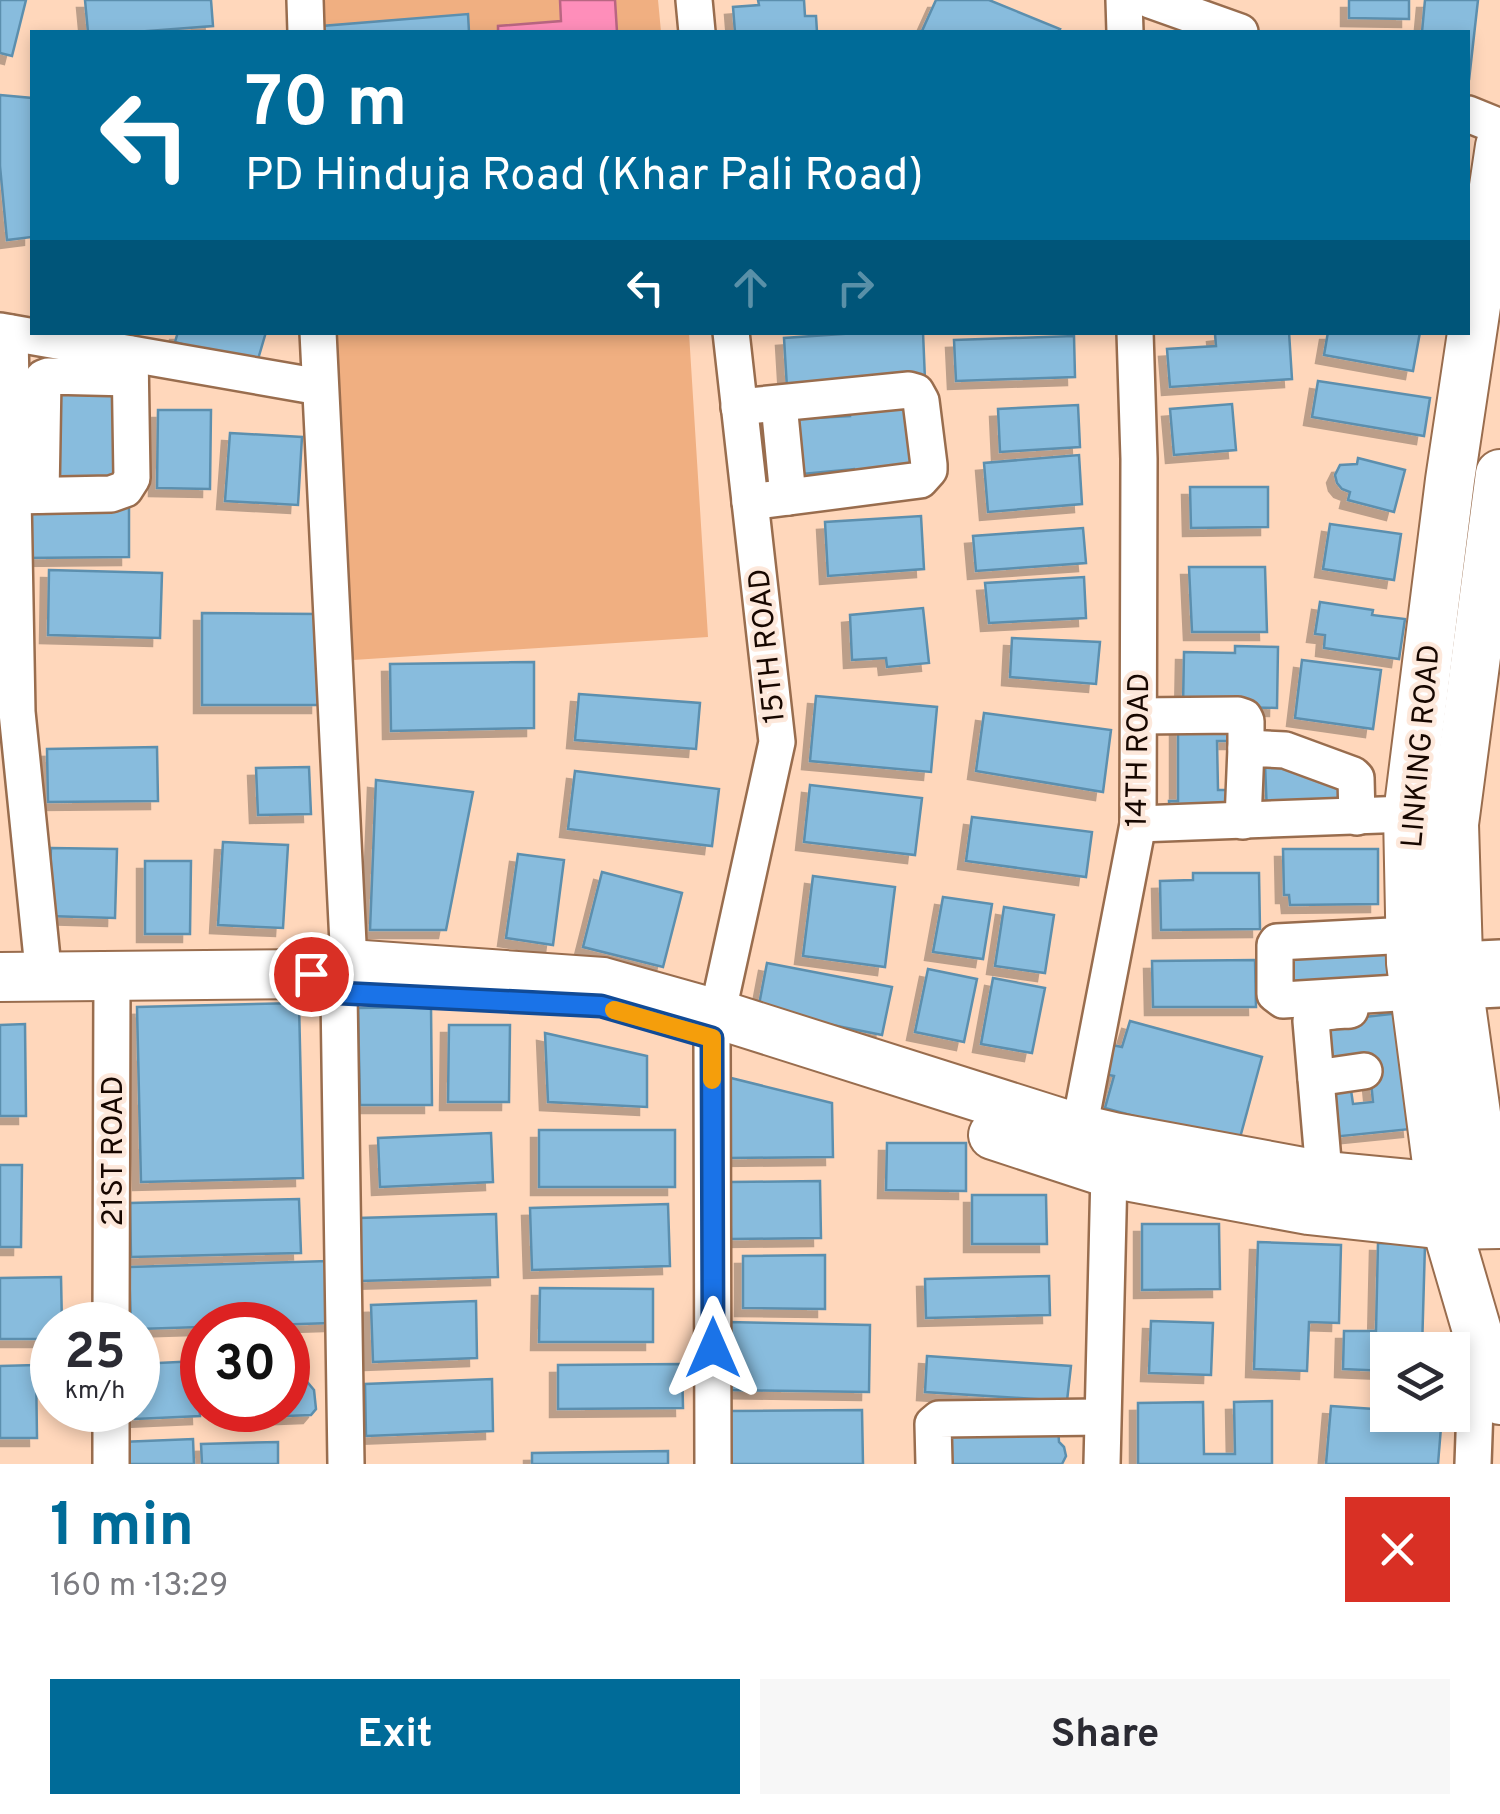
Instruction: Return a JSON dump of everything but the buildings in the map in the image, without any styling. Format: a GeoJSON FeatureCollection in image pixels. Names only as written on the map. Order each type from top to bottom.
{"type":"FeatureCollection","features":[{"type":"Feature","properties":{"kind":"main road","name":"LINKING ROAD"},"geometry":{"type":"LineString","coordinates":[[1470,311],[1487,167]]}},
{"type":"Feature","properties":{"kind":"main road","name":"LINKING ROAD"},"geometry":{"type":"LineString","coordinates":[[1458,982],[1410,935],[1409,802],[1467,335]]}},
{"type":"Feature","properties":{"kind":"main road","name":"LINKING ROAD"},"geometry":{"type":"LineString","coordinates":[[1493,1383],[1481,1211],[1458,982],[1454,824],[1495,543],[1500,474]]}},
{"type":"Feature","properties":{"kind":"main road"},"geometry":{"type":"LineString","coordinates":[[22,978],[333,977],[603,982],[714,1026],[1094,1150],[1326,1194],[1481,1211]]}},
{"type":"Feature","properties":{"kind":"street"},"geometry":{"type":"LineString","coordinates":[[305,0],[306,30]]}},
{"type":"Feature","properties":{"kind":"street"},"geometry":{"type":"LineString","coordinates":[[694,0],[698,30]]}},
{"type":"Feature","properties":{"kind":"street"},"geometry":{"type":"LineString","coordinates":[[1124,0],[1125,30]]}},
{"type":"Feature","properties":{"kind":"street"},"geometry":{"type":"LineString","coordinates":[[1150,0],[1234,30]]}},
{"type":"Feature","properties":{"kind":"street"},"geometry":{"type":"LineString","coordinates":[[1470,115],[1500,127]]}},
{"type":"Feature","properties":{"kind":"street"},"geometry":{"type":"LineString","coordinates":[[27,496],[5,332],[130,366],[320,386]]}},
{"type":"Feature","properties":{"kind":"street"},"geometry":{"type":"LineString","coordinates":[[318,335],[346,1464]]}},
{"type":"Feature","properties":{"kind":"street","name":"15TH ROAD"},"geometry":{"type":"LineString","coordinates":[[713,1464],[714,1026],[776,742],[731,335]]}},
{"type":"Feature","properties":{"kind":"street","name":"14TH ROAD"},"geometry":{"type":"LineString","coordinates":[[1093,1441],[1094,1150],[1148,824],[1135,335]]}},
{"type":"Feature","properties":{"kind":"street"},"geometry":{"type":"LineString","coordinates":[[27,496],[111,494],[125,489],[132,478],[130,366]]}},
{"type":"Feature","properties":{"kind":"street"},"geometry":{"type":"LineString","coordinates":[[22,978],[9,713],[27,496],[44,378],[130,366]]}},
{"type":"Feature","properties":{"kind":"street"},"geometry":{"type":"LineString","coordinates":[[739,407],[909,390],[922,401],[929,470],[920,480],[750,502]]}},
{"type":"Feature","properties":{"kind":"street"},"geometry":{"type":"LineString","coordinates":[[779,404],[788,497]]}},
{"type":"Feature","properties":{"kind":"street"},"geometry":{"type":"LineString","coordinates":[[1441,557],[1495,543]]}},
{"type":"Feature","properties":{"kind":"street"},"geometry":{"type":"LineString","coordinates":[[1148,715],[1244,716],[1244,820]]}},
{"type":"Feature","properties":{"kind":"street"},"geometry":{"type":"LineString","coordinates":[[1246,748],[1285,750],[1353,775],[1357,803]]}},
{"type":"Feature","properties":{"kind":"street"},"geometry":{"type":"LineString","coordinates":[[1148,824],[1244,820],[1357,803],[1409,802]]}},
{"type":"Feature","properties":{"kind":"street"},"geometry":{"type":"LineString","coordinates":[[1410,935],[1277,942],[1275,994],[1283,1000],[1458,982]]}},
{"type":"Feature","properties":{"kind":"street","name":"21ST ROAD"},"geometry":{"type":"LineString","coordinates":[[111,1302],[112,978]]}},
{"type":"Feature","properties":{"kind":"street"},"geometry":{"type":"LineString","coordinates":[[1326,1194],[1311,1021],[1316,1015],[1458,982]]}},
{"type":"Feature","properties":{"kind":"street"},"geometry":{"type":"LineString","coordinates":[[1316,1078],[1364,1072]]}},
{"type":"Feature","properties":{"kind":"street"},"geometry":{"type":"LineString","coordinates":[[1473,1464],[1474,1407],[1493,1383]]}},
{"type":"Feature","properties":{"kind":"street"},"geometry":{"type":"LineString","coordinates":[[934,1464],[933,1424],[939,1419],[1093,1441]]}},
{"type":"Feature","properties":{"kind":"street"},"geometry":{"type":"LineString","coordinates":[[111,1432],[111,1464]]}},
{"type":"Feature","properties":{"kind":"shaded area"},"geometry":{"type":"Polygon","coordinates":[[[316,0],[658,0],[661,30],[317,30],[316,0]]]}},
{"type":"Feature","properties":{"kind":"shaded area"},"geometry":{"type":"Polygon","coordinates":[[[560,0],[615,0],[617,30],[498,30],[498,26],[561,21],[560,0]]]}},
{"type":"Feature","properties":{"kind":"shaded area"},"geometry":{"type":"Polygon","coordinates":[[[332,335],[689,335],[708,637],[353,660],[332,335]]]}},
{"type":"Feature","properties":{"kind":"slow traffic"},"geometry":{"type":"LineString","coordinates":[[614,1010],[712,1038],[712,1080]]}},
{"type":"Feature","properties":{"kind":"route"},"geometry":{"type":"LineString","coordinates":[[311,974],[339,993],[601,1006],[712,1038],[713,1348]]}}]}
